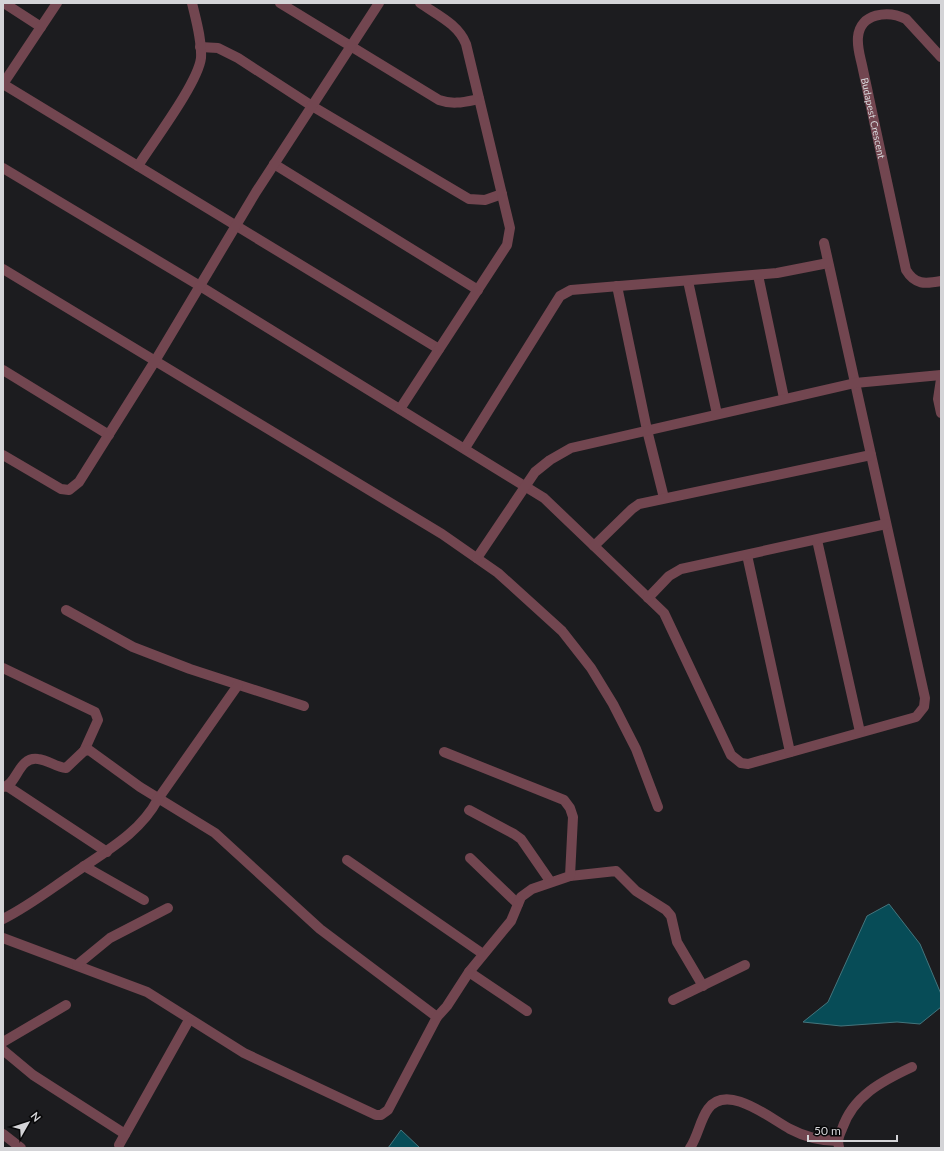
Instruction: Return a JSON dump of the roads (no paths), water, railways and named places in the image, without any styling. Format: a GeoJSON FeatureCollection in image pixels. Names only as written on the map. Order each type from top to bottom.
{"type":"FeatureCollection","features":[{"type":"Feature","properties":{"kind":"street"},"geometry":{"type":"LineString","coordinates":[[4,3],[41,26]]}},
{"type":"Feature","properties":{"kind":"street"},"geometry":{"type":"LineString","coordinates":[[57,3],[3,84],[439,349]]}},
{"type":"Feature","properties":{"kind":"street"},"geometry":{"type":"LineString","coordinates":[[138,166],[196,76],[201,57],[192,3]]}},
{"type":"Feature","properties":{"kind":"street"},"geometry":{"type":"LineString","coordinates":[[280,3],[439,100],[450,104],[457,104],[479,99]]}},
{"type":"Feature","properties":{"kind":"street"},"geometry":{"type":"LineString","coordinates":[[3,455],[61,490],[69,490],[79,482],[155,361],[274,164],[379,3]]}},
{"type":"Feature","properties":{"kind":"street"},"geometry":{"type":"LineString","coordinates":[[400,409],[507,245],[510,236],[510,228],[502,194],[463,38],[452,24],[420,3]]}},
{"type":"Feature","properties":{"kind":"street","name":"Budapest Crescent"},"geometry":{"type":"LineString","coordinates":[[941,57],[906,19],[899,16],[880,14],[862,24],[858,36],[862,65],[906,270],[914,280],[920,283],[941,281]]}},
{"type":"Feature","properties":{"kind":"street"},"geometry":{"type":"LineString","coordinates":[[200,47],[218,48],[238,58],[312,106],[469,199],[485,200],[502,194]]}},
{"type":"Feature","properties":{"kind":"street"},"geometry":{"type":"LineString","coordinates":[[274,164],[478,290]]}},
{"type":"Feature","properties":{"kind":"street"},"geometry":{"type":"LineString","coordinates":[[3,168],[200,286],[544,498],[664,613],[731,755],[735,760],[748,764],[916,717],[924,707],[924,698],[824,243]]}},
{"type":"Feature","properties":{"kind":"street"},"geometry":{"type":"LineString","coordinates":[[465,448],[560,296],[571,290],[778,274],[828,264]]}},
{"type":"Feature","properties":{"kind":"street"},"geometry":{"type":"LineString","coordinates":[[3,269],[442,534],[477,558],[521,593],[562,631],[591,668],[636,749],[658,807]]}},
{"type":"Feature","properties":{"kind":"street"},"geometry":{"type":"LineString","coordinates":[[758,275],[784,398]]}},
{"type":"Feature","properties":{"kind":"street"},"geometry":{"type":"LineString","coordinates":[[688,280],[717,414]]}},
{"type":"Feature","properties":{"kind":"street"},"geometry":{"type":"LineString","coordinates":[[617,286],[647,430],[664,498]]}},
{"type":"Feature","properties":{"kind":"street"},"geometry":{"type":"LineString","coordinates":[[3,370],[109,435]]}},
{"type":"Feature","properties":{"kind":"street"},"geometry":{"type":"LineString","coordinates":[[477,558],[535,472],[550,460],[571,448],[784,398],[855,383],[941,375]]}},
{"type":"Feature","properties":{"kind":"street"},"geometry":{"type":"LineString","coordinates":[[941,379],[938,399],[941,413]]}},
{"type":"Feature","properties":{"kind":"street"},"geometry":{"type":"LineString","coordinates":[[594,546],[639,504],[871,455]]}},
{"type":"Feature","properties":{"kind":"street"},"geometry":{"type":"LineString","coordinates":[[648,598],[669,576],[681,569],[886,524]]}},
{"type":"Feature","properties":{"kind":"street"},"geometry":{"type":"LineString","coordinates":[[817,540],[860,732]]}},
{"type":"Feature","properties":{"kind":"street"},"geometry":{"type":"LineString","coordinates":[[747,555],[790,752]]}},
{"type":"Feature","properties":{"kind":"street"},"geometry":{"type":"LineString","coordinates":[[66,610],[133,647],[238,685],[304,706]]}},
{"type":"Feature","properties":{"kind":"street"},"geometry":{"type":"LineString","coordinates":[[3,668],[95,712],[98,720],[84,751],[66,768],[39,759],[30,761],[21,767],[5,787],[107,852]]}},
{"type":"Feature","properties":{"kind":"street"},"geometry":{"type":"LineString","coordinates":[[3,919],[39,898],[84,866],[107,852],[135,829],[150,813],[158,798],[238,685]]}},
{"type":"Feature","properties":{"kind":"street"},"geometry":{"type":"LineString","coordinates":[[84,751],[89,750],[96,754],[140,787],[215,833],[320,929],[437,1017]]}},
{"type":"Feature","properties":{"kind":"street"},"geometry":{"type":"LineString","coordinates":[[444,752],[564,800],[570,808],[573,817],[570,876]]}},
{"type":"Feature","properties":{"kind":"street"},"geometry":{"type":"LineString","coordinates":[[469,810],[521,839],[550,881]]}},
{"type":"Feature","properties":{"kind":"street"},"geometry":{"type":"LineString","coordinates":[[470,858],[518,904]]}},
{"type":"Feature","properties":{"kind":"street"},"geometry":{"type":"LineString","coordinates":[[347,860],[483,954]]}},
{"type":"Feature","properties":{"kind":"street"},"geometry":{"type":"LineString","coordinates":[[84,866],[144,900]]}},
{"type":"Feature","properties":{"kind":"street"},"geometry":{"type":"LineString","coordinates":[[3,938],[147,992],[189,1020],[258,1060],[376,1115],[381,1115],[388,1110],[437,1017],[447,1006],[483,954],[511,921],[525,892],[550,881],[570,876],[616,870],[636,891],[666,910],[671,916],[676,942],[703,986]]}},
{"type":"Feature","properties":{"kind":"street"},"geometry":{"type":"LineString","coordinates":[[77,965],[110,938],[168,908]]}},
{"type":"Feature","properties":{"kind":"street"},"geometry":{"type":"LineString","coordinates":[[673,1000],[745,965]]}},
{"type":"Feature","properties":{"kind":"street"},"geometry":{"type":"LineString","coordinates":[[470,972],[527,1011]]}},
{"type":"Feature","properties":{"kind":"street"},"geometry":{"type":"LineString","coordinates":[[3,1042],[66,1005]]}},
{"type":"Feature","properties":{"kind":"street"},"geometry":{"type":"LineString","coordinates":[[119,1145],[189,1020]]}},
{"type":"Feature","properties":{"kind":"street"},"geometry":{"type":"LineString","coordinates":[[3,1050],[33,1075],[125,1134]]}},
{"type":"Feature","properties":{"kind":"street"},"geometry":{"type":"LineString","coordinates":[[690,1148],[709,1108],[722,1099],[738,1100],[791,1129],[821,1141],[838,1145],[845,1119],[855,1104],[870,1089],[912,1067]]}},
{"type":"Feature","properties":{"kind":"street"},"geometry":{"type":"LineString","coordinates":[[3,1134],[21,1148]]}},
{"type":"Feature","properties":{"kind":"water"},"geometry":{"type":"Polygon","coordinates":[[[889,904],[920,944],[941,994],[941,1007],[920,1024],[897,1022],[841,1026],[803,1022],[828,1002],[867,916],[889,904]]]}},
{"type":"Feature","properties":{"kind":"water"},"geometry":{"type":"Polygon","coordinates":[[[401,1130],[420,1148],[388,1148],[401,1130]]]}}]}
